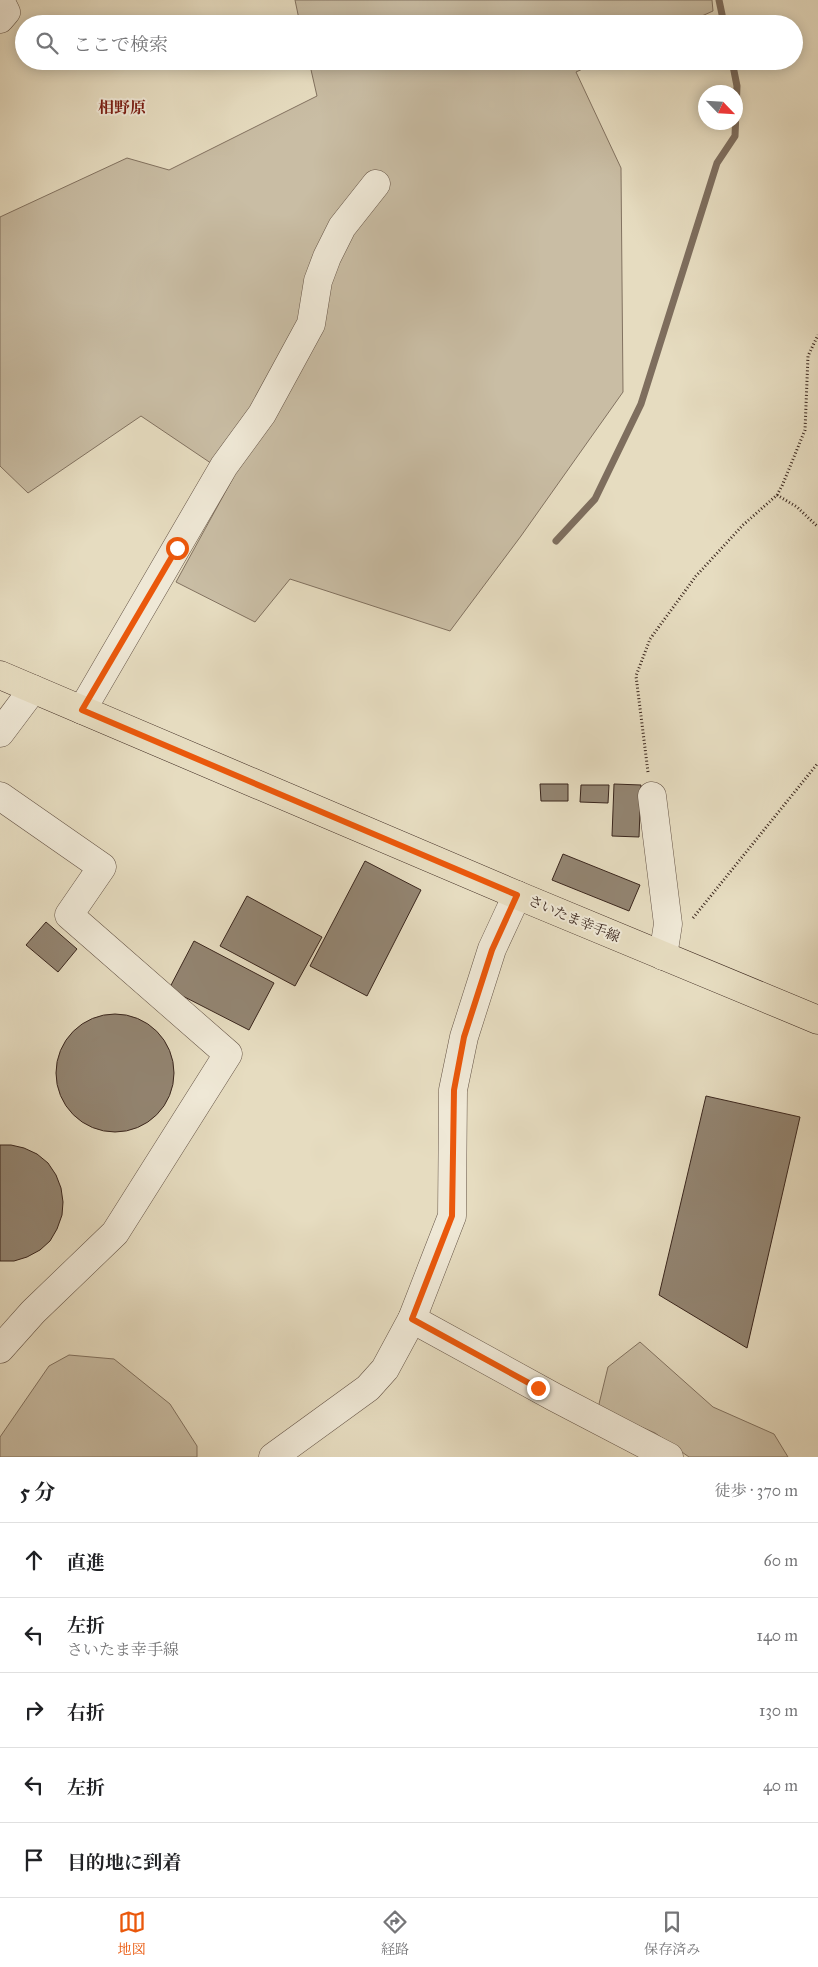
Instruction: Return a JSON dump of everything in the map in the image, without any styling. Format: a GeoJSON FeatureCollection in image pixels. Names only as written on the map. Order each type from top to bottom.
{"type":"FeatureCollection","features":[{"type":"Feature","properties":{"kind":"main road","name":"さいたま幸手線"},"geometry":{"type":"LineString","coordinates":[[0,676],[818,1020]]}},
{"type":"Feature","properties":{"kind":"street"},"geometry":{"type":"LineString","coordinates":[[0,0],[6,12],[0,19]]}},
{"type":"Feature","properties":{"kind":"street"},"geometry":{"type":"LineString","coordinates":[[82,710],[224,466],[262,414],[311,324],[318,281],[342,227],[376,184]]}},
{"type":"Feature","properties":{"kind":"street"},"geometry":{"type":"LineString","coordinates":[[0,733],[33,689]]}},
{"type":"Feature","properties":{"kind":"street"},"geometry":{"type":"LineString","coordinates":[[0,796],[102,867],[69,914],[228,1054],[115,1233],[32,1312],[0,1349]]}},
{"type":"Feature","properties":{"kind":"street"},"geometry":{"type":"LineString","coordinates":[[652,796],[668,924],[663,956]]}},
{"type":"Feature","properties":{"kind":"street"},"geometry":{"type":"LineString","coordinates":[[272,1457],[368,1388],[385,1369],[412,1319],[452,1216],[454,1090],[464,1037],[492,950],[517,895]]}},
{"type":"Feature","properties":{"kind":"street"},"geometry":{"type":"LineString","coordinates":[[412,1319],[554,1397],[669,1457]]}},
{"type":"Feature","properties":{"kind":"path"},"geometry":{"type":"LineString","coordinates":[[652,796],[636,676],[650,639],[696,576],[743,525],[777,495],[806,430],[808,356],[818,335]]}},
{"type":"Feature","properties":{"kind":"path"},"geometry":{"type":"LineString","coordinates":[[777,495],[797,507],[818,528]]}},
{"type":"Feature","properties":{"kind":"path"},"geometry":{"type":"LineString","coordinates":[[688,925],[818,763]]}},
{"type":"Feature","properties":{"kind":"shaded area"},"geometry":{"type":"Polygon","coordinates":[[[295,0],[712,0],[713,11],[704,15],[298,15],[295,0]]]}},
{"type":"Feature","properties":{"kind":"shaded area"},"geometry":{"type":"Polygon","coordinates":[[[311,70],[580,70],[576,72],[621,168],[623,392],[521,536],[450,631],[290,579],[255,622],[176,582],[233,478],[141,416],[28,493],[0,466],[0,217],[127,158],[169,170],[317,96],[311,70]]]}},
{"type":"Feature","properties":{"kind":"shaded area"},"geometry":{"type":"Polygon","coordinates":[[[640,1342],[713,1407],[774,1434],[788,1457],[689,1457],[655,1433],[598,1408],[608,1367],[640,1342]]]}},
{"type":"Feature","properties":{"kind":"shaded area"},"geometry":{"type":"Polygon","coordinates":[[[69,1355],[114,1359],[170,1404],[197,1446],[197,1457],[0,1457],[0,1437],[49,1366],[69,1355]]]}},
{"type":"Feature","properties":{"kind":"building"},"geometry":{"type":"Polygon","coordinates":[[[540,784],[568,784],[568,801],[541,801],[540,784]]]}},
{"type":"Feature","properties":{"kind":"building"},"geometry":{"type":"Polygon","coordinates":[[[614,784],[641,785],[639,837],[612,836],[614,784]]]}},
{"type":"Feature","properties":{"kind":"building"},"geometry":{"type":"Polygon","coordinates":[[[581,785],[609,785],[608,803],[580,802],[581,785]]]}},
{"type":"Feature","properties":{"kind":"building"},"geometry":{"type":"Polygon","coordinates":[[[563,854],[640,885],[629,911],[552,880],[563,854]]]}},
{"type":"Feature","properties":{"kind":"building"},"geometry":{"type":"Polygon","coordinates":[[[365,861],[421,890],[367,996],[310,966],[365,861]]]}},
{"type":"Feature","properties":{"kind":"building"},"geometry":{"type":"Polygon","coordinates":[[[247,896],[322,937],[295,986],[220,946],[247,896]]]}},
{"type":"Feature","properties":{"kind":"building"},"geometry":{"type":"Polygon","coordinates":[[[46,922],[77,949],[58,972],[26,945],[46,922]]]}},
{"type":"Feature","properties":{"kind":"building"},"geometry":{"type":"Polygon","coordinates":[[[194,941],[274,983],[249,1030],[169,989],[194,941]]]}},
{"type":"Feature","properties":{"kind":"building"},"geometry":{"type":"Polygon","coordinates":[[[115,1014],[137,1019],[157,1031],[169,1051],[174,1073],[169,1095],[157,1115],[137,1127],[115,1132],[93,1127],[73,1115],[61,1095],[56,1073],[61,1051],[73,1031],[93,1019],[115,1014]]]}},
{"type":"Feature","properties":{"kind":"building"},"geometry":{"type":"Polygon","coordinates":[[[706,1096],[800,1117],[747,1348],[659,1295],[706,1096]]]}},
{"type":"Feature","properties":{"kind":"building"},"geometry":{"type":"Polygon","coordinates":[[[0,1145],[24,1148],[37,1154],[48,1163],[56,1175],[61,1188],[63,1202],[62,1215],[50,1241],[40,1250],[14,1261],[0,1261],[0,1145]]]}},
{"type":"Feature","properties":{"kind":"waterway"},"geometry":{"type":"LineString","coordinates":[[719,0],[722,15]]}},
{"type":"Feature","properties":{"kind":"waterway"},"geometry":{"type":"LineString","coordinates":[[556,541],[595,499],[641,404],[717,163],[735,136],[737,86],[734,70]]}},
{"type":"Feature","properties":{"kind":"district","name":"相野原"},"geometry":{"type":"Point","coordinates":[122,107]}},
{"type":"Feature","properties":{"kind":"route"},"geometry":{"type":"LineString","coordinates":[[177,548],[82,710],[517,895],[492,950],[464,1037],[454,1090],[452,1216],[412,1319],[538,1388]]}}]}
